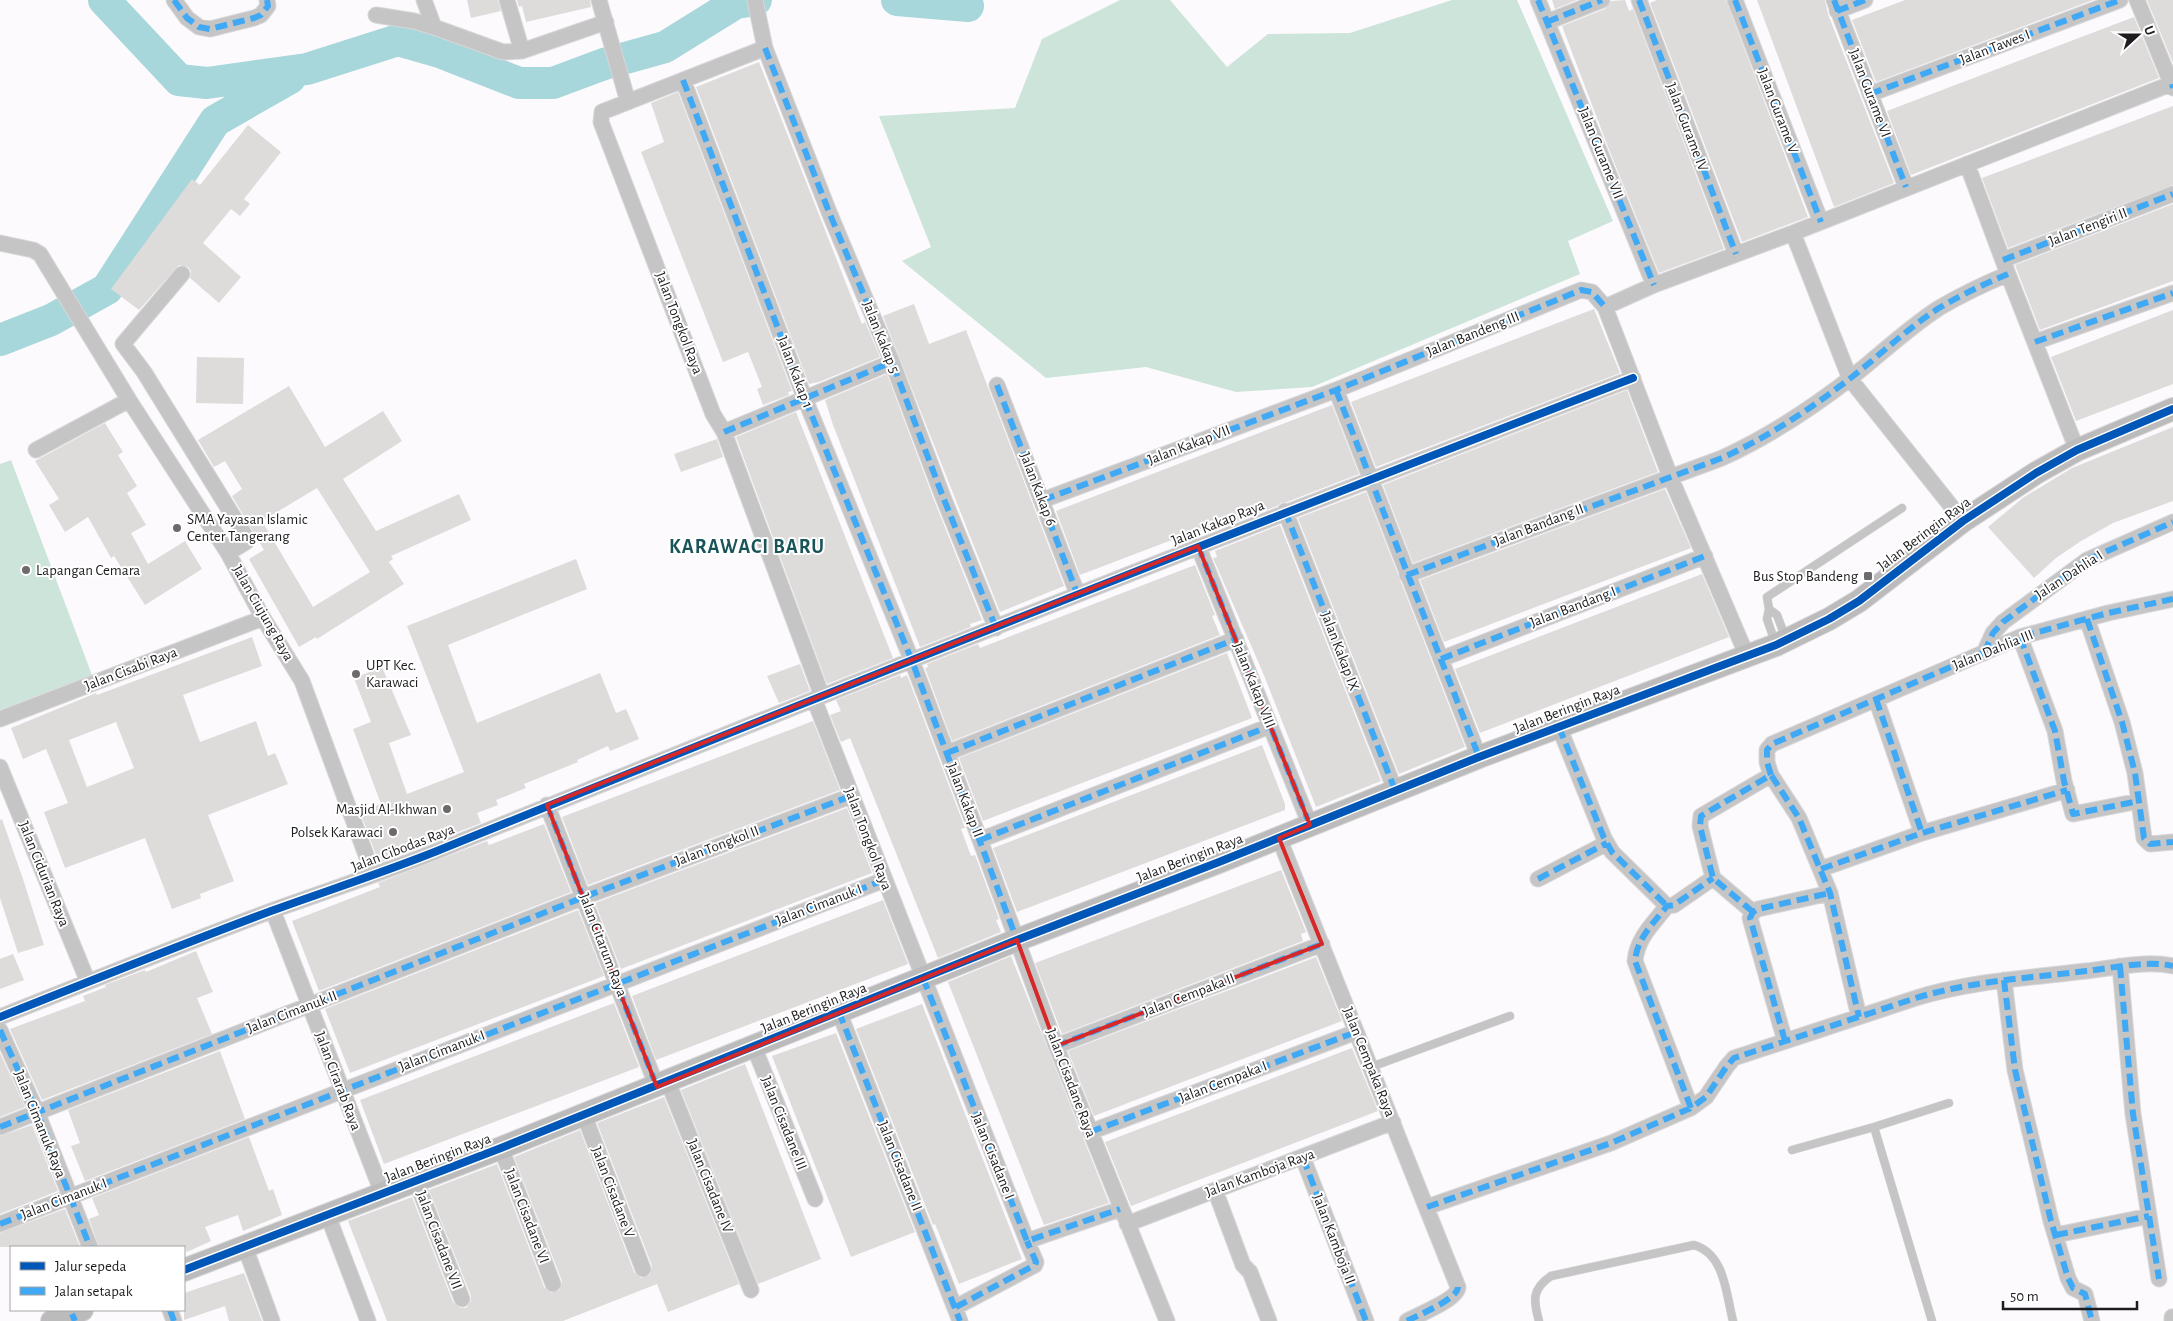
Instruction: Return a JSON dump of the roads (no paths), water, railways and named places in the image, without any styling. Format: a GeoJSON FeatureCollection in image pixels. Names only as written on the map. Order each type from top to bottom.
{"type":"FeatureCollection","features":[{"type":"Feature","properties":{"kind":"street"},"geometry":{"type":"LineString","coordinates":[[174,0],[187,18],[199,27],[210,28],[261,15],[268,6],[267,0]]}},
{"type":"Feature","properties":{"kind":"street"},"geometry":{"type":"LineString","coordinates":[[424,0],[434,27]]}},
{"type":"Feature","properties":{"kind":"street"},"geometry":{"type":"LineString","coordinates":[[507,0],[522,51]]}},
{"type":"Feature","properties":{"kind":"street"},"geometry":{"type":"LineString","coordinates":[[599,0],[628,102]]}},
{"type":"Feature","properties":{"kind":"street","name":"Jalan Gurame VII"},"geometry":{"type":"LineString","coordinates":[[1538,0],[1654,285]]}},
{"type":"Feature","properties":{"kind":"street"},"geometry":{"type":"LineString","coordinates":[[1547,22],[1602,0]]}},
{"type":"Feature","properties":{"kind":"street","name":"Jalan Gurame IV"},"geometry":{"type":"LineString","coordinates":[[1639,0],[1736,254]]}},
{"type":"Feature","properties":{"kind":"street","name":"Jalan Gurame V"},"geometry":{"type":"LineString","coordinates":[[1735,0],[1821,222]]}},
{"type":"Feature","properties":{"kind":"street"},"geometry":{"type":"LineString","coordinates":[[1836,6],[1865,0]]}},
{"type":"Feature","properties":{"kind":"street","name":"Jalan Tawes I"},"geometry":{"type":"LineString","coordinates":[[1870,94],[2120,0]]}},
{"type":"Feature","properties":{"kind":"street"},"geometry":{"type":"LineString","coordinates":[[1747,656],[1670,476],[1605,306],[1654,285],[2173,85],[2138,0]]}},
{"type":"Feature","properties":{"kind":"street","name":"Jalan Kakap 5"},"geometry":{"type":"LineString","coordinates":[[757,5],[765,48],[829,212],[892,362],[943,497],[996,628]]}},
{"type":"Feature","properties":{"kind":"street","name":"Jalan Gurame VI"},"geometry":{"type":"LineString","coordinates":[[1836,6],[1906,187]]}},
{"type":"Feature","properties":{"kind":"street"},"geometry":{"type":"LineString","coordinates":[[376,15],[414,21],[503,52],[522,51],[606,22]]}},
{"type":"Feature","properties":{"kind":"street","name":"Jalan Tongkol Raya"},"geometry":{"type":"LineString","coordinates":[[765,48],[602,112],[601,122],[713,414],[724,432],[851,796],[923,978]]}},
{"type":"Feature","properties":{"kind":"street","name":"Jalan Kakap 1"},"geometry":{"type":"LineString","coordinates":[[683,80],[805,399],[912,661]]}},
{"type":"Feature","properties":{"kind":"street"},"geometry":{"type":"LineString","coordinates":[[1967,164],[2076,450]]}},
{"type":"Feature","properties":{"kind":"street","name":"Jalan Tengiri II"},"geometry":{"type":"LineString","coordinates":[[2002,260],[2173,194]]}},
{"type":"Feature","properties":{"kind":"street"},"geometry":{"type":"LineString","coordinates":[[1793,233],[1850,378],[1964,520]]}},
{"type":"Feature","properties":{"kind":"street","name":"Jalan Ciujung Raya"},"geometry":{"type":"LineString","coordinates":[[0,243],[39,253],[128,400],[228,553],[262,618],[302,681],[374,874]]}},
{"type":"Feature","properties":{"kind":"street"},"geometry":{"type":"LineString","coordinates":[[104,359],[123,344],[182,274]]}},
{"type":"Feature","properties":{"kind":"street","name":"Jalan Bandang II"},"geometry":{"type":"LineString","coordinates":[[1407,575],[1722,458],[1754,443],[1850,378],[1940,308],[1980,286],[2008,274]]}},
{"type":"Feature","properties":{"kind":"street","name":"Jalan Bandeng III"},"geometry":{"type":"LineString","coordinates":[[1336,390],[1581,290],[1592,292],[1605,306]]}},
{"type":"Feature","properties":{"kind":"street"},"geometry":{"type":"LineString","coordinates":[[2034,342],[2173,293]]}},
{"type":"Feature","properties":{"kind":"street"},"geometry":{"type":"LineString","coordinates":[[123,344],[148,380],[246,537],[246,542],[228,553]]}},
{"type":"Feature","properties":{"kind":"street"},"geometry":{"type":"LineString","coordinates":[[724,432],[892,362]]}},
{"type":"Feature","properties":{"kind":"street","name":"Jalan Kakap Raya"},"geometry":{"type":"LineString","coordinates":[[818,698],[1285,511],[1633,378]]}},
{"type":"Feature","properties":{"kind":"street","name":"Jalan Kakap 6"},"geometry":{"type":"LineString","coordinates":[[998,385],[1077,593]]}},
{"type":"Feature","properties":{"kind":"street"},"geometry":{"type":"LineString","coordinates":[[1336,390],[1479,757]]}},
{"type":"Feature","properties":{"kind":"street","name":"Jalan Kakap VII"},"geometry":{"type":"LineString","coordinates":[[1043,500],[1336,390]]}},
{"type":"Feature","properties":{"kind":"street"},"geometry":{"type":"LineString","coordinates":[[36,450],[128,400]]}},
{"type":"Feature","properties":{"kind":"street","name":"Jalan Beringin Raya"},"geometry":{"type":"LineString","coordinates":[[185,1270],[502,1148],[1017,940],[1279,838],[1479,757],[1781,643],[1829,619],[1859,601],[2002,493],[2076,450],[2173,409]]}},
{"type":"Feature","properties":{"kind":"street","name":"Jalan Kakap IX"},"geometry":{"type":"LineString","coordinates":[[1285,511],[1395,790]]}},
{"type":"Feature","properties":{"kind":"street","name":"Jalan Dahlia I"},"geometry":{"type":"LineString","coordinates":[[1984,653],[1993,632],[2003,622],[2080,565],[2110,549],[2173,522]]}},
{"type":"Feature","properties":{"kind":"street","name":"Jalan Kakap VIII"},"geometry":{"type":"LineString","coordinates":[[1198,546],[1310,824]]}},
{"type":"Feature","properties":{"kind":"street","name":"Jalan Bandang I"},"geometry":{"type":"LineString","coordinates":[[1441,659],[1705,556]]}},
{"type":"Feature","properties":{"kind":"street","name":"Jalan Dahlia III"},"geometry":{"type":"LineString","coordinates":[[1771,775],[1767,762],[1767,750],[1772,744],[2020,637],[2173,599]]}},
{"type":"Feature","properties":{"kind":"street","name":"Jalan Cisabi Raya"},"geometry":{"type":"LineString","coordinates":[[0,719],[262,618]]}},
{"type":"Feature","properties":{"kind":"street"},"geometry":{"type":"LineString","coordinates":[[2087,619],[2122,722],[2135,773],[2144,838],[2150,844],[2173,842]]}},
{"type":"Feature","properties":{"kind":"street"},"geometry":{"type":"LineString","coordinates":[[2020,637],[2055,731],[2073,814],[2139,802]]}},
{"type":"Feature","properties":{"kind":"street"},"geometry":{"type":"LineString","coordinates":[[947,753],[1236,639]]}},
{"type":"Feature","properties":{"kind":"street","name":"Jalan Kakap II"},"geometry":{"type":"LineString","coordinates":[[912,661],[1017,940]]}},
{"type":"Feature","properties":{"kind":"street","name":"Jalan Cibodas Raya"},"geometry":{"type":"LineString","coordinates":[[0,1017],[272,911],[432,853],[547,805],[818,698]]}},
{"type":"Feature","properties":{"kind":"street"},"geometry":{"type":"LineString","coordinates":[[1876,699],[1922,834]]}},
{"type":"Feature","properties":{"kind":"street"},"geometry":{"type":"LineString","coordinates":[[980,840],[1270,726]]}},
{"type":"Feature","properties":{"kind":"street"},"geometry":{"type":"LineString","coordinates":[[1559,727],[1612,852],[1667,906]]}},
{"type":"Feature","properties":{"kind":"street","name":"Jalan Cidurian Raya"},"geometry":{"type":"LineString","coordinates":[[0,767],[88,982]]}},
{"type":"Feature","properties":{"kind":"street"},"geometry":{"type":"LineString","coordinates":[[1753,912],[1713,878],[1700,826],[1701,816],[1771,775],[1799,818],[1830,893],[1859,1017]]}},
{"type":"Feature","properties":{"kind":"street"},"geometry":{"type":"LineString","coordinates":[[1821,869],[1922,834],[2067,790]]}},
{"type":"Feature","properties":{"kind":"street","name":"Jalan Tongkol II"},"geometry":{"type":"LineString","coordinates":[[584,897],[851,796]]}},
{"type":"Feature","properties":{"kind":"street","name":"Jalan Citarum Raya"},"geometry":{"type":"LineString","coordinates":[[547,805],[618,983],[662,1084]]}},
{"type":"Feature","properties":{"kind":"street","name":"Jalan Cempaka Raya"},"geometry":{"type":"LineString","coordinates":[[1279,838],[1458,1287],[1456,1294],[1449,1299],[1407,1321]]}},
{"type":"Feature","properties":{"kind":"street"},"geometry":{"type":"LineString","coordinates":[[1538,879],[1607,843]]}},
{"type":"Feature","properties":{"kind":"street"},"geometry":{"type":"LineString","coordinates":[[1691,1108],[1635,961],[1639,942],[1667,906],[1674,905],[1713,878]]}},
{"type":"Feature","properties":{"kind":"street","name":"Jalan Cimanuk I"},"geometry":{"type":"LineString","coordinates":[[0,1224],[884,880]]}},
{"type":"Feature","properties":{"kind":"street"},"geometry":{"type":"LineString","coordinates":[[1785,1042],[1750,918],[1753,912],[1830,893]]}},
{"type":"Feature","properties":{"kind":"street","name":"Jalan Cimanuk II"},"geometry":{"type":"LineString","coordinates":[[0,1126],[584,897]]}},
{"type":"Feature","properties":{"kind":"street","name":"Jalan Cirarab Raya"},"geometry":{"type":"LineString","coordinates":[[272,911],[382,1195]]}},
{"type":"Feature","properties":{"kind":"street","name":"Jalan Cisadane Raya"},"geometry":{"type":"LineString","coordinates":[[1017,940],[1120,1209],[1167,1321]]}},
{"type":"Feature","properties":{"kind":"street","name":"Jalan Cempaka II"},"geometry":{"type":"LineString","coordinates":[[1056,1046],[1322,944]]}},
{"type":"Feature","properties":{"kind":"street"},"geometry":{"type":"LineString","coordinates":[[1427,1207],[1611,1143],[1691,1108],[1706,1097],[1734,1058],[1945,989],[2120,966],[2173,966]]}},
{"type":"Feature","properties":{"kind":"street"},"geometry":{"type":"LineString","coordinates":[[2120,966],[2133,1114],[2159,1279]]}},
{"type":"Feature","properties":{"kind":"street","name":"Jalan Cisadane I"},"geometry":{"type":"LineString","coordinates":[[923,978],[1036,1262],[1035,1265],[958,1314]]}},
{"type":"Feature","properties":{"kind":"street"},"geometry":{"type":"LineString","coordinates":[[2004,980],[2015,1070],[2056,1235],[2068,1278],[2073,1288],[2085,1294],[2092,1321]]}},
{"type":"Feature","properties":{"kind":"street","name":"Jalan Cisadane II"},"geometry":{"type":"LineString","coordinates":[[839,1012],[958,1314]]}},
{"type":"Feature","properties":{"kind":"street","name":"Jalan Cimanuk Raya"},"geometry":{"type":"LineString","coordinates":[[0,1030],[37,1112],[90,1246]]}},
{"type":"Feature","properties":{"kind":"street","name":"Jalan Cempaka I"},"geometry":{"type":"LineString","coordinates":[[1090,1132],[1356,1032]]}},
{"type":"Feature","properties":{"kind":"street","name":"Jalan Cisadane III"},"geometry":{"type":"LineString","coordinates":[[754,1047],[815,1199]]}},
{"type":"Feature","properties":{"kind":"street","name":"Jalan Cisadane IV"},"geometry":{"type":"LineString","coordinates":[[662,1084],[751,1290]]}},
{"type":"Feature","properties":{"kind":"street","name":"Jalan Cisadane V"},"geometry":{"type":"LineString","coordinates":[[584,1115],[642,1269]]}},
{"type":"Feature","properties":{"kind":"street","name":"Jalan Kamboja Raya"},"geometry":{"type":"LineString","coordinates":[[1127,1224],[1393,1122]]}},
{"type":"Feature","properties":{"kind":"street","name":"Jalan Cisadane VI"},"geometry":{"type":"LineString","coordinates":[[502,1148],[552,1284]]}},
{"type":"Feature","properties":{"kind":"street","name":"Jalan Kamboja II"},"geometry":{"type":"LineString","coordinates":[[1303,1158],[1366,1321]]}},
{"type":"Feature","properties":{"kind":"street","name":"Jalan Cisadane VII"},"geometry":{"type":"LineString","coordinates":[[416,1181],[462,1299]]}},
{"type":"Feature","properties":{"kind":"street"},"geometry":{"type":"LineString","coordinates":[[1215,1190],[1243,1265],[1250,1272],[1270,1321]]}},
{"type":"Feature","properties":{"kind":"street"},"geometry":{"type":"LineString","coordinates":[[1027,1242],[1120,1209]]}},
{"type":"Feature","properties":{"kind":"street"},"geometry":{"type":"LineString","coordinates":[[328,1216],[368,1321]]}},
{"type":"Feature","properties":{"kind":"street"},"geometry":{"type":"LineString","coordinates":[[2056,1235],[2150,1216]]}},
{"type":"Feature","properties":{"kind":"street"},"geometry":{"type":"LineString","coordinates":[[245,1247],[272,1321]]}},
{"type":"Feature","properties":{"kind":"lane"},"geometry":{"type":"LineString","coordinates":[[1781,643],[1767,618],[1769,609],[1767,597],[1902,508]]}},
{"type":"Feature","properties":{"kind":"lane"},"geometry":{"type":"LineString","coordinates":[[1769,609],[1777,615],[1781,643]]}},
{"type":"Feature","properties":{"kind":"lane"},"geometry":{"type":"LineString","coordinates":[[1371,1068],[1510,1016]]}},
{"type":"Feature","properties":{"kind":"lane"},"geometry":{"type":"LineString","coordinates":[[1792,1150],[1949,1103]]}},
{"type":"Feature","properties":{"kind":"lane"},"geometry":{"type":"LineString","coordinates":[[1874,1127],[1932,1321]]}},
{"type":"Feature","properties":{"kind":"lane"},"geometry":{"type":"LineString","coordinates":[[1539,1321],[1535,1296],[1540,1284],[1551,1276],[1694,1245],[1704,1248],[1716,1261],[1732,1321]]}},
{"type":"Feature","properties":{"kind":"waterway"},"geometry":{"type":"LineString","coordinates":[[104,0],[179,80],[207,83],[307,69],[398,40],[440,52],[519,83],[553,83],[604,64],[665,47],[736,3],[756,0]]}},
{"type":"Feature","properties":{"kind":"waterway"},"geometry":{"type":"LineString","coordinates":[[897,0],[968,6]]}},
{"type":"Feature","properties":{"kind":"waterway"},"geometry":{"type":"LineString","coordinates":[[0,340],[51,320],[107,289],[215,121],[290,78]]}},
{"type":"Feature","properties":{"kind":"place","name":"SMA Yayasan Islamic Center Tangerang"},"geometry":{"type":"Point","coordinates":[177,528]}},
{"type":"Feature","properties":{"kind":"place","name":"Lapangan Cemara"},"geometry":{"type":"Point","coordinates":[26,570]}},
{"type":"Feature","properties":{"kind":"place","name":"Bus Stop Bandeng"},"geometry":{"type":"Point","coordinates":[1868,576]}},
{"type":"Feature","properties":{"kind":"place","name":"UPT Kec. Karawaci"},"geometry":{"type":"Point","coordinates":[356,674]}},
{"type":"Feature","properties":{"kind":"place","name":"Masjid Al-Ikhwan"},"geometry":{"type":"Point","coordinates":[447,809]}},
{"type":"Feature","properties":{"kind":"place","name":"Polsek Karawaci"},"geometry":{"type":"Point","coordinates":[393,832]}},
{"type":"Feature","properties":{"kind":"district","name":"KARAWACI BARU"},"geometry":{"type":"Point","coordinates":[747,547]}}]}
